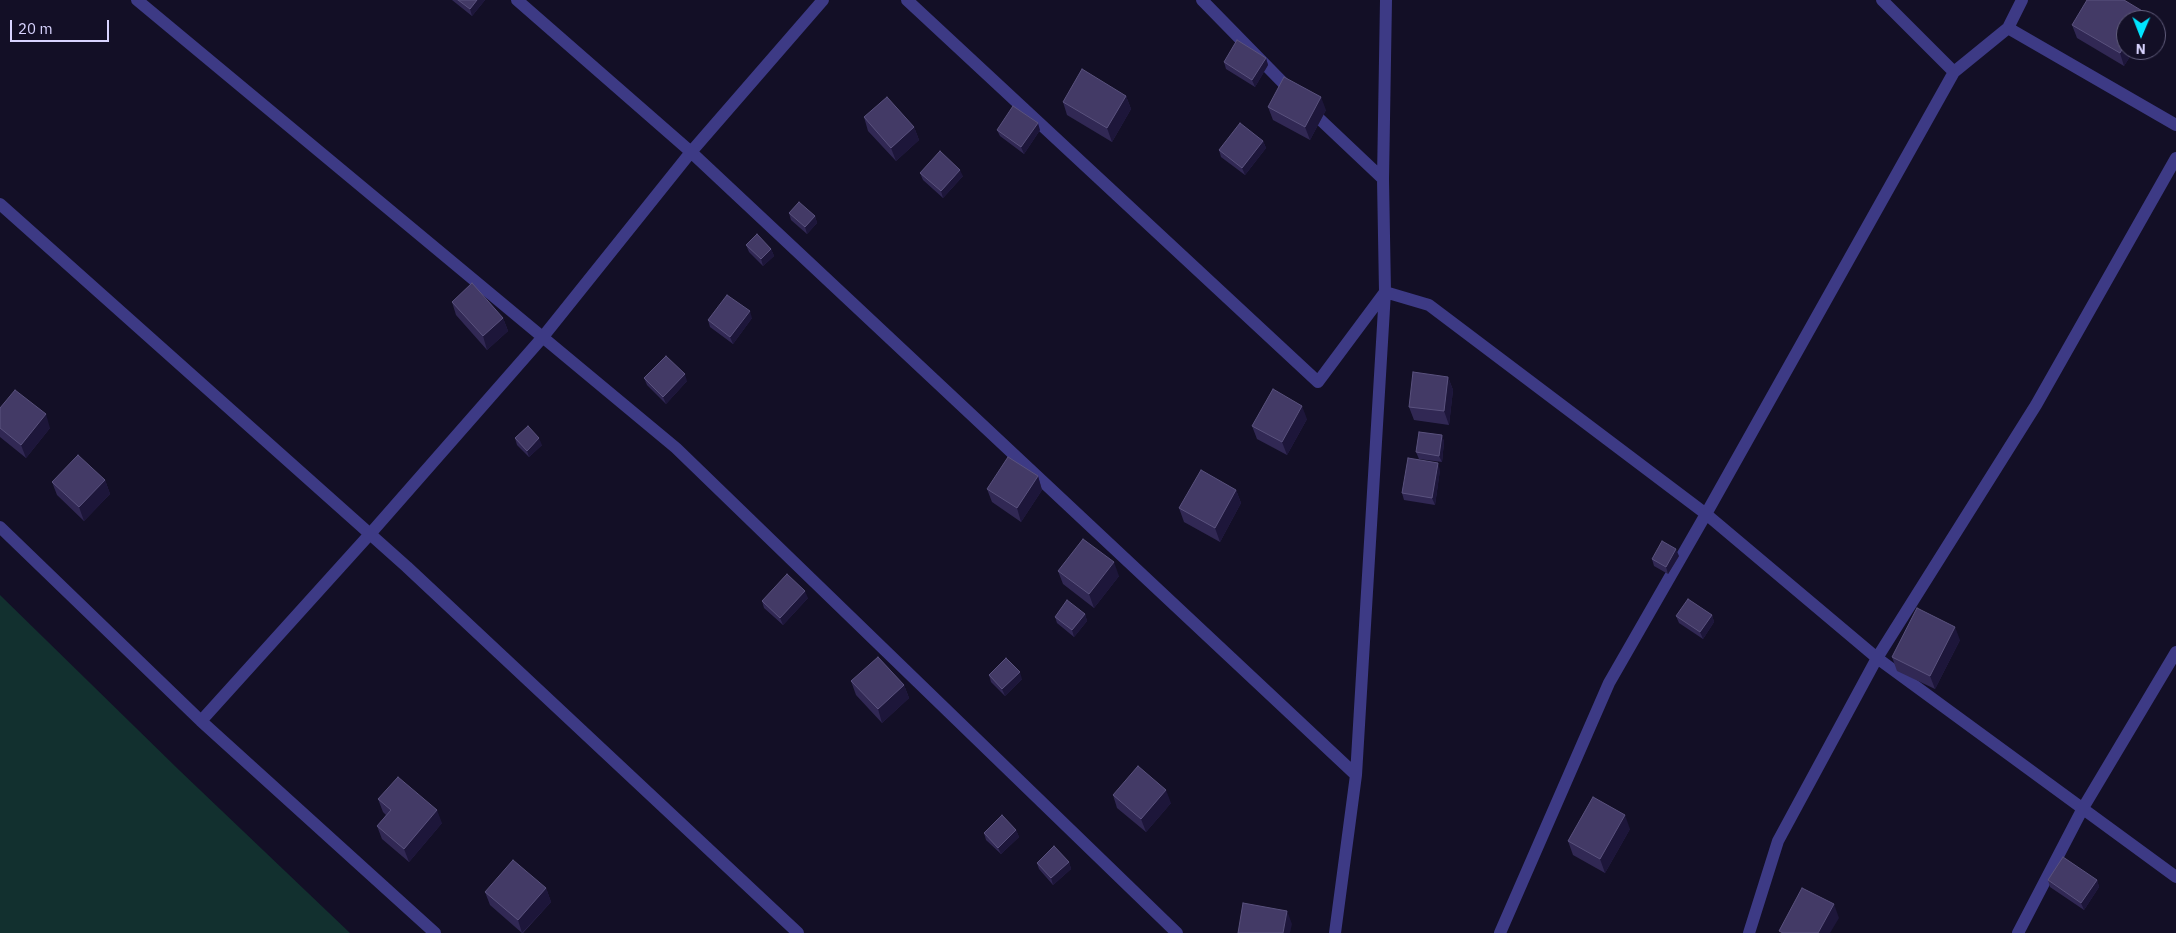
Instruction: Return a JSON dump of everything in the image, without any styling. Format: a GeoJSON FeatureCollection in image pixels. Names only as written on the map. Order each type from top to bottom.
{"type":"FeatureCollection","features":[{"type":"Feature","properties":{"kind":"street"},"geometry":{"type":"LineString","coordinates":[[137,0],[676,448],[1177,933]]}},
{"type":"Feature","properties":{"kind":"street"},"geometry":{"type":"LineString","coordinates":[[517,0],[691,152],[1356,776]]}},
{"type":"Feature","properties":{"kind":"street"},"geometry":{"type":"LineString","coordinates":[[201,721],[370,534],[542,338],[691,152],[823,0]]}},
{"type":"Feature","properties":{"kind":"street"},"geometry":{"type":"LineString","coordinates":[[907,0],[1318,382],[1385,292]]}},
{"type":"Feature","properties":{"kind":"street"},"geometry":{"type":"LineString","coordinates":[[1202,0],[1330,130],[1383,179]]}},
{"type":"Feature","properties":{"kind":"street"},"geometry":{"type":"LineString","coordinates":[[1334,933],[1356,776],[1385,292],[1383,179],[1386,0]]}},
{"type":"Feature","properties":{"kind":"street"},"geometry":{"type":"LineString","coordinates":[[1882,0],[1954,72]]}},
{"type":"Feature","properties":{"kind":"street"},"geometry":{"type":"LineString","coordinates":[[1500,933],[1609,682],[1706,514],[1954,72],[2008,28],[2022,0]]}},
{"type":"Feature","properties":{"kind":"street"},"geometry":{"type":"LineString","coordinates":[[2008,28],[2176,126]]}},
{"type":"Feature","properties":{"kind":"street"},"geometry":{"type":"LineString","coordinates":[[1749,933],[1778,841],[1877,658],[2036,405],[2176,158]]}},
{"type":"Feature","properties":{"kind":"street"},"geometry":{"type":"LineString","coordinates":[[0,204],[422,580],[798,933]]}},
{"type":"Feature","properties":{"kind":"street"},"geometry":{"type":"LineString","coordinates":[[1385,292],[1429,305],[1706,514],[1877,658],[2176,877]]}},
{"type":"Feature","properties":{"kind":"street"},"geometry":{"type":"LineString","coordinates":[[0,527],[201,721],[435,933]]}},
{"type":"Feature","properties":{"kind":"street"},"geometry":{"type":"LineString","coordinates":[[2018,933],[2083,808],[2176,652]]}},
{"type":"Feature","properties":{"kind":"green space"},"geometry":{"type":"Polygon","coordinates":[[[0,595],[179,770],[350,933],[0,933],[0,595]]]}},
{"type":"Feature","properties":{"kind":"building"},"geometry":{"type":"Polygon","coordinates":[[[458,0],[477,0],[470,9],[458,0]]]}},
{"type":"Feature","properties":{"kind":"building"},"geometry":{"type":"Polygon","coordinates":[[[2087,0],[2124,0],[2141,10],[2116,10],[2116,51],[2072,25],[2087,0]]]}},
{"type":"Feature","properties":{"kind":"building"},"geometry":{"type":"Polygon","coordinates":[[[1237,40],[1266,58],[1252,80],[1224,62],[1237,40]]]}},
{"type":"Feature","properties":{"kind":"building"},"geometry":{"type":"Polygon","coordinates":[[[1082,69],[1126,96],[1107,128],[1063,102],[1082,69]]]}},
{"type":"Feature","properties":{"kind":"building"},"geometry":{"type":"Polygon","coordinates":[[[1284,77],[1321,97],[1305,127],[1268,107],[1284,77]]]}},
{"type":"Feature","properties":{"kind":"building"},"geometry":{"type":"Polygon","coordinates":[[[887,97],[914,127],[891,148],[864,117],[887,97]]]}},
{"type":"Feature","properties":{"kind":"building"},"geometry":{"type":"Polygon","coordinates":[[[1013,106],[1038,123],[1021,147],[997,130],[1013,106]]]}},
{"type":"Feature","properties":{"kind":"building"},"geometry":{"type":"Polygon","coordinates":[[[1240,123],[1263,141],[1242,168],[1219,150],[1240,123]]]}},
{"type":"Feature","properties":{"kind":"building"},"geometry":{"type":"Polygon","coordinates":[[[940,151],[960,170],[941,191],[920,173],[940,151]]]}},
{"type":"Feature","properties":{"kind":"building"},"geometry":{"type":"Polygon","coordinates":[[[799,202],[815,216],[805,227],[789,213],[799,202]]]}},
{"type":"Feature","properties":{"kind":"building"},"geometry":{"type":"Polygon","coordinates":[[[757,234],[771,249],[761,259],[746,245],[757,234]]]}},
{"type":"Feature","properties":{"kind":"building"},"geometry":{"type":"Polygon","coordinates":[[[472,283],[503,318],[483,336],[452,302],[472,283]]]}},
{"type":"Feature","properties":{"kind":"building"},"geometry":{"type":"Polygon","coordinates":[[[727,295],[750,311],[730,337],[708,320],[727,295]]]}},
{"type":"Feature","properties":{"kind":"building"},"geometry":{"type":"Polygon","coordinates":[[[666,356],[685,374],[663,397],[644,378],[666,356]]]}},
{"type":"Feature","properties":{"kind":"building"},"geometry":{"type":"Polygon","coordinates":[[[1413,372],[1448,377],[1444,411],[1409,407],[1413,372]]]}},
{"type":"Feature","properties":{"kind":"building"},"geometry":{"type":"Polygon","coordinates":[[[1273,389],[1302,406],[1282,442],[1252,426],[1273,389]]]}},
{"type":"Feature","properties":{"kind":"building"},"geometry":{"type":"Polygon","coordinates":[[[15,390],[46,414],[21,445],[0,428],[0,408],[15,390]]]}},
{"type":"Feature","properties":{"kind":"building"},"geometry":{"type":"Polygon","coordinates":[[[528,426],[539,438],[527,451],[515,438],[528,426]]]}},
{"type":"Feature","properties":{"kind":"building"},"geometry":{"type":"Polygon","coordinates":[[[1419,432],[1442,435],[1439,456],[1416,452],[1419,432]]]}},
{"type":"Feature","properties":{"kind":"building"},"geometry":{"type":"Polygon","coordinates":[[[78,455],[105,480],[79,507],[52,482],[78,455]]]}},
{"type":"Feature","properties":{"kind":"building"},"geometry":{"type":"Polygon","coordinates":[[[1008,457],[1038,476],[1017,508],[987,489],[1008,457]]]}},
{"type":"Feature","properties":{"kind":"building"},"geometry":{"type":"Polygon","coordinates":[[[1408,458],[1438,463],[1432,498],[1402,493],[1408,458]]]}},
{"type":"Feature","properties":{"kind":"building"},"geometry":{"type":"Polygon","coordinates":[[[1201,470],[1236,490],[1215,528],[1179,508],[1201,470]]]}},
{"type":"Feature","properties":{"kind":"building"},"geometry":{"type":"Polygon","coordinates":[[[1083,539],[1114,562],[1089,594],[1058,571],[1083,539]]]}},
{"type":"Feature","properties":{"kind":"building"},"geometry":{"type":"Polygon","coordinates":[[[1662,541],[1676,549],[1666,567],[1652,559],[1662,541]]]}},
{"type":"Feature","properties":{"kind":"building"},"geometry":{"type":"Polygon","coordinates":[[[787,574],[805,591],[780,618],[762,601],[787,574]]]}},
{"type":"Feature","properties":{"kind":"building"},"geometry":{"type":"Polygon","coordinates":[[[1688,599],[1712,615],[1700,632],[1676,616],[1688,599]]]}},
{"type":"Feature","properties":{"kind":"building"},"geometry":{"type":"Polygon","coordinates":[[[1067,600],[1085,614],[1072,630],[1055,617],[1067,600]]]}},
{"type":"Feature","properties":{"kind":"building"},"geometry":{"type":"Polygon","coordinates":[[[1917,608],[1955,627],[1930,676],[1892,657],[1917,608]]]}},
{"type":"Feature","properties":{"kind":"building"},"geometry":{"type":"Polygon","coordinates":[[[878,657],[904,685],[878,709],[851,681],[878,657]]]}},
{"type":"Feature","properties":{"kind":"building"},"geometry":{"type":"Polygon","coordinates":[[[1006,658],[1020,672],[1002,689],[989,675],[1006,658]]]}},
{"type":"Feature","properties":{"kind":"building"},"geometry":{"type":"Polygon","coordinates":[[[1138,766],[1166,790],[1141,819],[1113,795],[1138,766]]]}},
{"type":"Feature","properties":{"kind":"building"},"geometry":{"type":"Polygon","coordinates":[[[398,777],[437,810],[404,849],[377,826],[391,810],[378,799],[398,777]]]}},
{"type":"Feature","properties":{"kind":"building"},"geometry":{"type":"Polygon","coordinates":[[[1593,797],[1625,815],[1600,859],[1568,841],[1593,797]]]}},
{"type":"Feature","properties":{"kind":"building"},"geometry":{"type":"Polygon","coordinates":[[[1002,815],[1016,830],[998,848],[984,833],[1002,815]]]}},
{"type":"Feature","properties":{"kind":"building"},"geometry":{"type":"Polygon","coordinates":[[[1054,846],[1069,862],[1051,878],[1037,863],[1054,846]]]}},
{"type":"Feature","properties":{"kind":"building"},"geometry":{"type":"Polygon","coordinates":[[[2063,857],[2097,880],[2081,903],[2048,880],[2063,857]]]}},
{"type":"Feature","properties":{"kind":"building"},"geometry":{"type":"Polygon","coordinates":[[[513,860],[546,888],[518,920],[485,892],[513,860]]]}},
{"type":"Feature","properties":{"kind":"building"},"geometry":{"type":"Polygon","coordinates":[[[1802,888],[1834,904],[1818,933],[1783,933],[1779,931],[1802,888]]]}},
{"type":"Feature","properties":{"kind":"building"},"geometry":{"type":"Polygon","coordinates":[[[1243,903],[1287,911],[1283,933],[1238,933],[1243,903]]]}}]}
